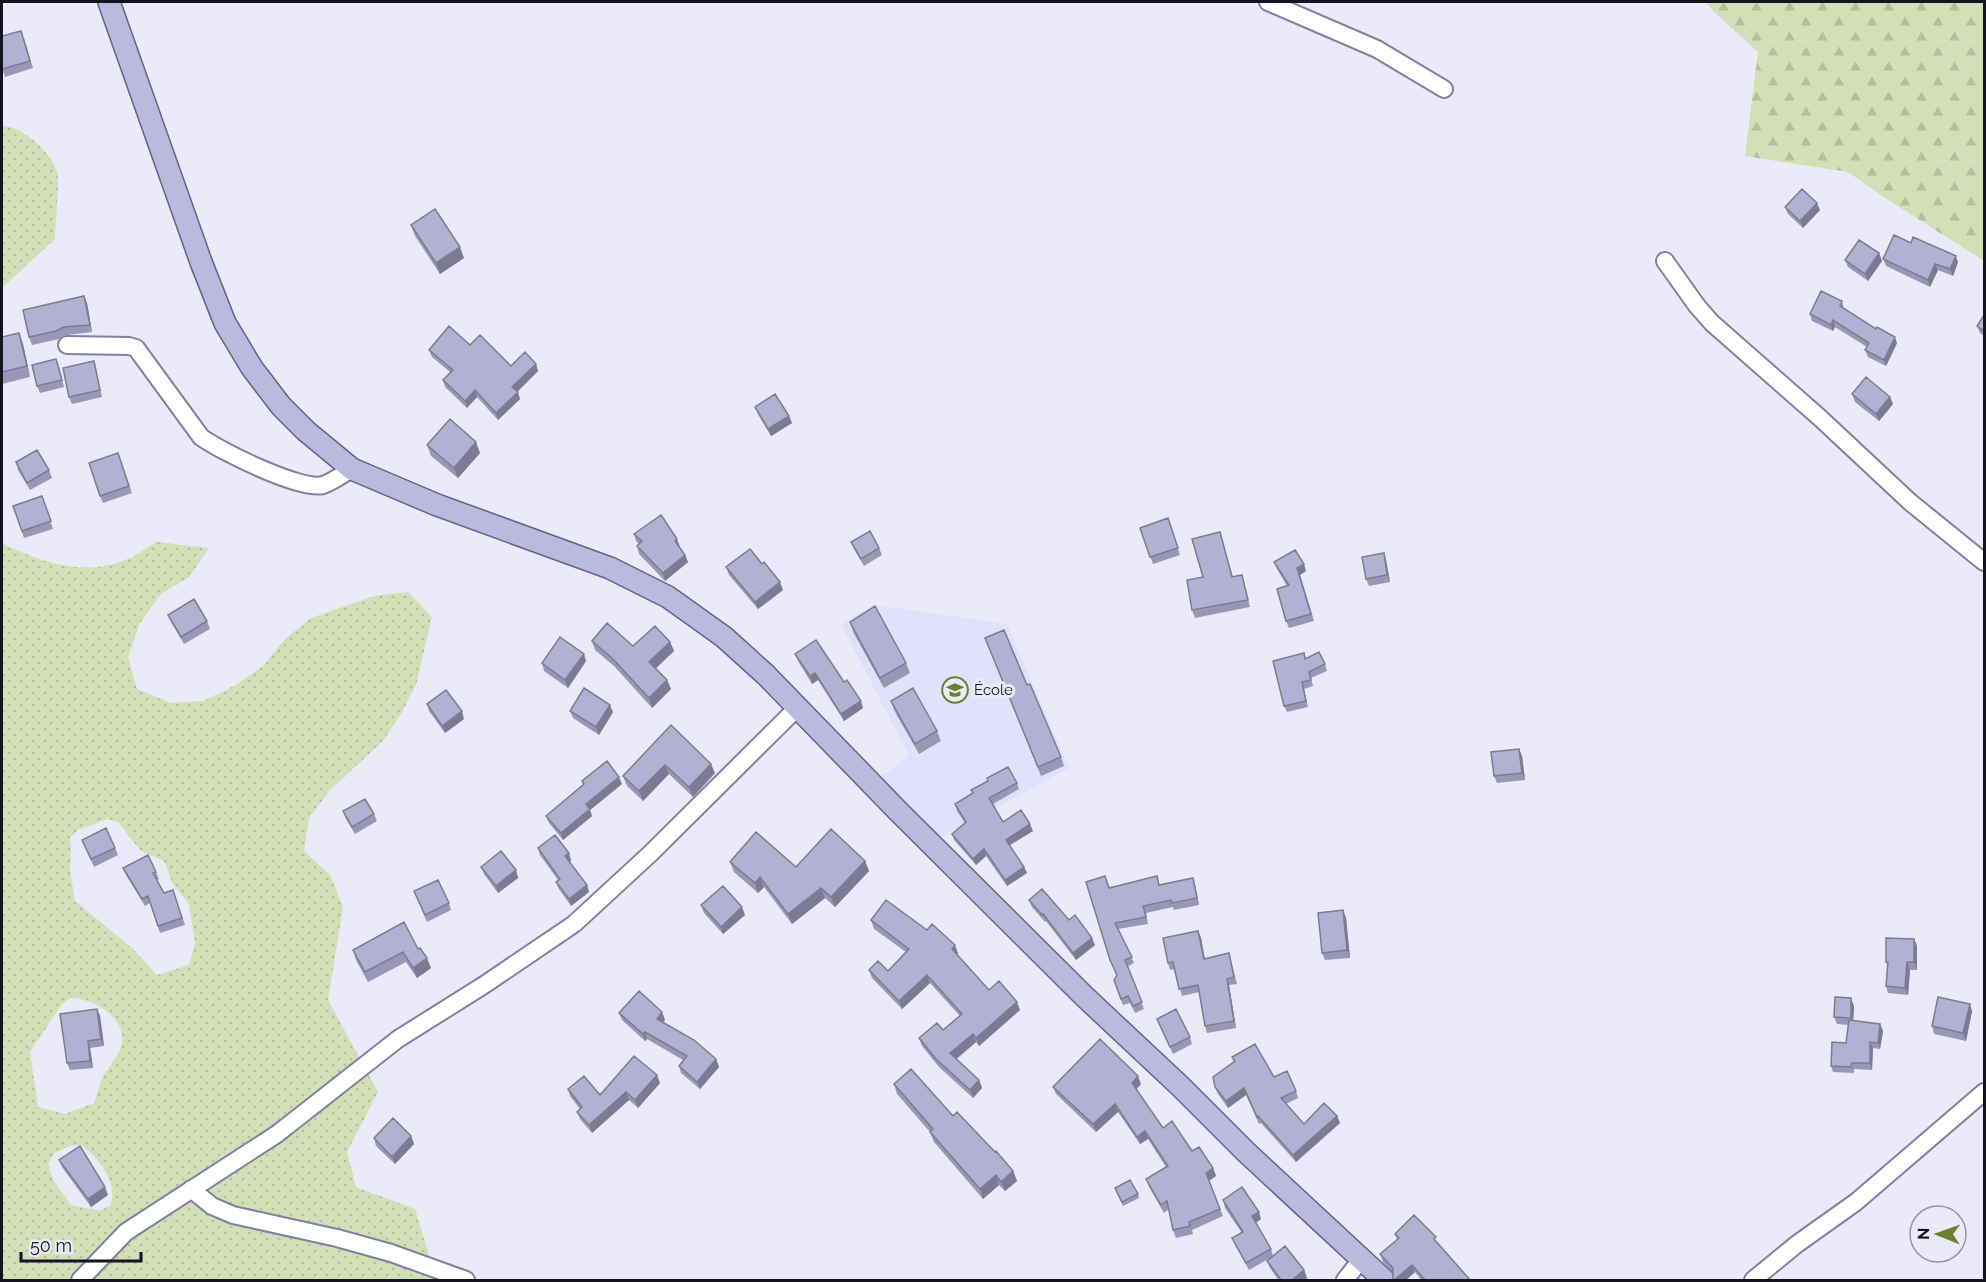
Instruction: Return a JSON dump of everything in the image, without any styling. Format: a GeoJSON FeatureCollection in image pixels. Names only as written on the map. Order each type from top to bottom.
{"type":"FeatureCollection","features":[{"type":"Feature","properties":{"kind":"main road"},"geometry":{"type":"LineString","coordinates":[[109,2],[190,233],[225,323],[252,369],[281,406],[306,432],[352,469],[437,505],[610,568],[668,597],[724,637],[766,675],[1085,997],[1384,1281]]}},
{"type":"Feature","properties":{"kind":"street"},"geometry":{"type":"LineString","coordinates":[[1268,2],[1377,49],[1444,89]]}},
{"type":"Feature","properties":{"kind":"street"},"geometry":{"type":"LineString","coordinates":[[1665,261],[1712,323],[1819,417],[1910,502],[1984,562]]}},
{"type":"Feature","properties":{"kind":"street"},"geometry":{"type":"LineString","coordinates":[[67,345],[136,348],[201,437],[214,446],[284,477],[310,485],[323,485],[352,469]]}},
{"type":"Feature","properties":{"kind":"street"},"geometry":{"type":"LineString","coordinates":[[80,1281],[126,1232],[277,1134],[398,1039],[574,924],[651,853],[797,708]]}},
{"type":"Feature","properties":{"kind":"street"},"geometry":{"type":"LineString","coordinates":[[1753,1281],[1797,1244],[1856,1202],[1984,1092]]}},
{"type":"Feature","properties":{"kind":"street"},"geometry":{"type":"LineString","coordinates":[[191,1189],[212,1206],[227,1213],[391,1253],[466,1281]]}},
{"type":"Feature","properties":{"kind":"street"},"geometry":{"type":"LineString","coordinates":[[1345,1281],[1360,1260]]}},
{"type":"Feature","properties":{"kind":"shaded area","name":"École"},"geometry":{"type":"Polygon","coordinates":[[[875,605],[1007,624],[1069,768],[938,839],[880,777],[909,756],[841,624],[875,605]]]}},
{"type":"Feature","properties":{"kind":"green space"},"geometry":{"type":"Polygon","coordinates":[[[1706,2],[1984,2],[1984,261],[1848,172],[1745,156],[1758,52],[1706,2]]]}},
{"type":"Feature","properties":{"kind":"green space"},"geometry":{"type":"Polygon","coordinates":[[[2,126],[18,130],[42,149],[54,165],[58,184],[55,239],[2,288],[2,126]]]}},
{"type":"Feature","properties":{"kind":"green space"},"geometry":{"type":"Polygon","coordinates":[[[156,542],[209,548],[189,577],[161,594],[140,623],[128,657],[137,689],[171,703],[203,701],[236,685],[263,666],[285,639],[311,618],[374,596],[408,592],[432,617],[416,685],[401,714],[383,741],[330,790],[309,818],[304,851],[330,875],[343,907],[328,1000],[378,1092],[347,1152],[356,1187],[415,1209],[437,1280],[2,1280],[2,543],[49,562],[82,568],[115,564],[132,557],[156,542]],[[107,819],[78,830],[70,838],[70,869],[75,901],[132,948],[157,975],[189,965],[195,943],[189,904],[173,884],[164,861],[141,851],[118,822],[107,819]],[[71,998],[62,1004],[30,1052],[38,1107],[65,1114],[94,1103],[100,1083],[121,1047],[122,1034],[114,1018],[98,1006],[71,998]],[[81,1145],[70,1146],[54,1153],[48,1164],[53,1180],[71,1205],[100,1211],[111,1205],[112,1187],[105,1171],[95,1157],[81,1145]]]}},
{"type":"Feature","properties":{"kind":"building"},"geometry":{"type":"Polygon","coordinates":[[[21,31],[30,61],[2,69],[2,36],[21,31]]]}},
{"type":"Feature","properties":{"kind":"building"},"geometry":{"type":"Polygon","coordinates":[[[1802,189],[1817,203],[1800,221],[1785,207],[1802,189]]]}},
{"type":"Feature","properties":{"kind":"building"},"geometry":{"type":"Polygon","coordinates":[[[435,209],[460,247],[436,263],[411,225],[435,209]]]}},
{"type":"Feature","properties":{"kind":"building"},"geometry":{"type":"Polygon","coordinates":[[[1894,235],[1911,243],[1913,237],[1956,256],[1950,269],[1935,264],[1928,280],[1883,259],[1894,235]]]}},
{"type":"Feature","properties":{"kind":"building"},"geometry":{"type":"Polygon","coordinates":[[[1859,240],[1879,253],[1865,274],[1845,260],[1859,240]]]}},
{"type":"Feature","properties":{"kind":"building"},"geometry":{"type":"Polygon","coordinates":[[[1821,291],[1842,301],[1840,306],[1876,329],[1877,327],[1895,337],[1884,360],[1865,350],[1869,343],[1833,320],[1831,325],[1810,314],[1821,291]]]}},
{"type":"Feature","properties":{"kind":"building"},"geometry":{"type":"Polygon","coordinates":[[[84,296],[90,325],[64,327],[29,337],[23,310],[84,296]]]}},
{"type":"Feature","properties":{"kind":"building"},"geometry":{"type":"Polygon","coordinates":[[[1984,315],[1984,331],[1977,326],[1984,315]]]}},
{"type":"Feature","properties":{"kind":"building"},"geometry":{"type":"Polygon","coordinates":[[[449,326],[470,345],[480,335],[511,366],[525,352],[536,364],[512,387],[518,392],[496,413],[475,390],[465,401],[443,380],[453,370],[429,350],[449,326]]]}},
{"type":"Feature","properties":{"kind":"building"},"geometry":{"type":"Polygon","coordinates":[[[19,333],[27,366],[2,372],[2,337],[19,333]]]}},
{"type":"Feature","properties":{"kind":"building"},"geometry":{"type":"Polygon","coordinates":[[[56,359],[62,380],[37,386],[32,365],[56,359]]]}},
{"type":"Feature","properties":{"kind":"building"},"geometry":{"type":"Polygon","coordinates":[[[94,361],[100,390],[69,397],[63,368],[94,361]]]}},
{"type":"Feature","properties":{"kind":"building"},"geometry":{"type":"Polygon","coordinates":[[[1866,377],[1890,397],[1876,414],[1852,394],[1866,377]]]}},
{"type":"Feature","properties":{"kind":"building"},"geometry":{"type":"Polygon","coordinates":[[[775,394],[789,416],[768,429],[755,407],[775,394]]]}},
{"type":"Feature","properties":{"kind":"building"},"geometry":{"type":"Polygon","coordinates":[[[450,419],[476,442],[454,468],[427,445],[450,419]]]}},
{"type":"Feature","properties":{"kind":"building"},"geometry":{"type":"Polygon","coordinates":[[[37,450],[49,470],[27,483],[16,462],[37,450]]]}},
{"type":"Feature","properties":{"kind":"building"},"geometry":{"type":"Polygon","coordinates":[[[118,453],[129,486],[100,496],[89,463],[118,453]]]}},
{"type":"Feature","properties":{"kind":"building"},"geometry":{"type":"Polygon","coordinates":[[[42,496],[51,521],[22,531],[13,506],[42,496]]]}},
{"type":"Feature","properties":{"kind":"building"},"geometry":{"type":"Polygon","coordinates":[[[661,515],[685,555],[663,573],[637,546],[642,541],[634,534],[661,515]]]}},
{"type":"Feature","properties":{"kind":"building"},"geometry":{"type":"Polygon","coordinates":[[[1168,518],[1178,548],[1150,557],[1140,528],[1168,518]]]}},
{"type":"Feature","properties":{"kind":"building"},"geometry":{"type":"Polygon","coordinates":[[[870,531],[879,548],[861,559],[851,542],[870,531]]]}},
{"type":"Feature","properties":{"kind":"building"},"geometry":{"type":"Polygon","coordinates":[[[1220,532],[1232,577],[1242,575],[1248,600],[1192,610],[1187,580],[1203,577],[1192,539],[1220,532]]]}},
{"type":"Feature","properties":{"kind":"building"},"geometry":{"type":"Polygon","coordinates":[[[750,549],[780,582],[755,602],[726,567],[750,549]]]}},
{"type":"Feature","properties":{"kind":"building"},"geometry":{"type":"Polygon","coordinates":[[[1295,550],[1304,564],[1297,568],[1311,614],[1286,621],[1277,589],[1289,585],[1274,562],[1295,550]]]}},
{"type":"Feature","properties":{"kind":"building"},"geometry":{"type":"Polygon","coordinates":[[[1384,553],[1387,575],[1366,579],[1362,557],[1384,553]]]}},
{"type":"Feature","properties":{"kind":"building"},"geometry":{"type":"Polygon","coordinates":[[[194,599],[207,621],[181,637],[168,615],[194,599]]]}},
{"type":"Feature","properties":{"kind":"building"},"geometry":{"type":"Polygon","coordinates":[[[875,606],[906,663],[880,678],[850,622],[875,606]]]}},
{"type":"Feature","properties":{"kind":"building"},"geometry":{"type":"Polygon","coordinates":[[[607,623],[633,646],[655,626],[670,642],[649,662],[667,680],[649,698],[612,658],[592,641],[607,623]]]}},
{"type":"Feature","properties":{"kind":"building"},"geometry":{"type":"Polygon","coordinates":[[[1004,630],[1061,757],[1038,767],[985,638],[1004,630]]]}},
{"type":"Feature","properties":{"kind":"building"},"geometry":{"type":"Polygon","coordinates":[[[560,637],[584,654],[565,680],[542,663],[560,637]]]}},
{"type":"Feature","properties":{"kind":"building"},"geometry":{"type":"Polygon","coordinates":[[[816,640],[844,682],[847,680],[861,701],[841,714],[815,673],[810,676],[795,654],[816,640]]]}},
{"type":"Feature","properties":{"kind":"building"},"geometry":{"type":"Polygon","coordinates":[[[1319,652],[1325,664],[1309,672],[1311,680],[1302,682],[1306,701],[1284,706],[1273,661],[1304,653],[1305,659],[1319,652]]]}},
{"type":"Feature","properties":{"kind":"building"},"geometry":{"type":"Polygon","coordinates":[[[584,688],[610,705],[596,727],[570,711],[584,688]]]}},
{"type":"Feature","properties":{"kind":"building"},"geometry":{"type":"Polygon","coordinates":[[[913,688],[937,731],[915,744],[891,701],[913,688]]]}},
{"type":"Feature","properties":{"kind":"building"},"geometry":{"type":"Polygon","coordinates":[[[446,690],[462,711],[442,726],[427,704],[446,690]]]}},
{"type":"Feature","properties":{"kind":"building"},"geometry":{"type":"Polygon","coordinates":[[[671,725],[711,764],[689,787],[665,765],[639,791],[623,776],[671,725]]]}},
{"type":"Feature","properties":{"kind":"building"},"geometry":{"type":"Polygon","coordinates":[[[1519,749],[1522,773],[1494,776],[1491,752],[1519,749]]]}},
{"type":"Feature","properties":{"kind":"building"},"geometry":{"type":"Polygon","coordinates":[[[607,761],[619,777],[586,804],[590,809],[561,833],[546,816],[584,784],[582,781],[607,761]]]}},
{"type":"Feature","properties":{"kind":"building"},"geometry":{"type":"Polygon","coordinates":[[[1008,767],[1017,783],[989,798],[1003,822],[1021,810],[1030,824],[1006,840],[1024,867],[1005,880],[984,849],[973,859],[952,834],[966,822],[955,804],[973,793],[971,790],[988,781],[987,778],[1008,767]]]}},
{"type":"Feature","properties":{"kind":"building"},"geometry":{"type":"Polygon","coordinates":[[[365,799],[374,814],[352,827],[343,811],[365,799]]]}},
{"type":"Feature","properties":{"kind":"building"},"geometry":{"type":"Polygon","coordinates":[[[106,828],[115,848],[91,859],[82,840],[106,828]]]}},
{"type":"Feature","properties":{"kind":"building"},"geometry":{"type":"Polygon","coordinates":[[[831,829],[865,861],[831,897],[821,888],[788,914],[760,877],[755,883],[730,862],[756,832],[796,867],[831,829]]]}},
{"type":"Feature","properties":{"kind":"building"},"geometry":{"type":"Polygon","coordinates":[[[555,835],[569,853],[565,856],[587,885],[569,899],[556,882],[560,879],[538,848],[555,835]]]}},
{"type":"Feature","properties":{"kind":"building"},"geometry":{"type":"Polygon","coordinates":[[[501,851],[516,870],[496,886],[481,867],[501,851]]]}},
{"type":"Feature","properties":{"kind":"building"},"geometry":{"type":"Polygon","coordinates":[[[148,855],[156,872],[153,873],[164,893],[173,890],[182,918],[158,926],[148,896],[142,899],[123,868],[148,855]]]}},
{"type":"Feature","properties":{"kind":"building"},"geometry":{"type":"Polygon","coordinates":[[[1105,876],[1109,888],[1157,876],[1159,885],[1193,878],[1197,898],[1172,903],[1171,900],[1143,906],[1146,917],[1115,923],[1132,957],[1125,960],[1142,1002],[1133,1006],[1128,996],[1121,999],[1114,980],[1117,975],[1110,960],[1086,882],[1105,876]]]}},
{"type":"Feature","properties":{"kind":"building"},"geometry":{"type":"Polygon","coordinates":[[[438,880],[449,903],[425,915],[414,891],[438,880]]]}},
{"type":"Feature","properties":{"kind":"building"},"geometry":{"type":"Polygon","coordinates":[[[723,886],[742,907],[721,927],[701,905],[723,886]]]}},
{"type":"Feature","properties":{"kind":"building"},"geometry":{"type":"Polygon","coordinates":[[[1042,889],[1069,920],[1075,915],[1092,938],[1073,953],[1043,914],[1029,900],[1042,889]]]}},
{"type":"Feature","properties":{"kind":"building"},"geometry":{"type":"Polygon","coordinates":[[[886,900],[927,930],[932,924],[955,945],[952,949],[989,990],[999,981],[1017,1002],[976,1038],[973,1034],[950,1053],[979,1080],[970,1090],[936,1059],[919,1038],[937,1023],[943,1030],[962,1014],[927,975],[899,1001],[869,970],[878,961],[888,971],[909,949],[871,920],[886,900]]]}},
{"type":"Feature","properties":{"kind":"building"},"geometry":{"type":"Polygon","coordinates":[[[1343,910],[1347,950],[1322,953],[1318,913],[1343,910]]]}},
{"type":"Feature","properties":{"kind":"building"},"geometry":{"type":"Polygon","coordinates":[[[404,922],[418,949],[420,948],[427,958],[413,968],[403,952],[365,972],[353,950],[404,922]]]}},
{"type":"Feature","properties":{"kind":"building"},"geometry":{"type":"Polygon","coordinates":[[[1198,931],[1204,959],[1229,953],[1234,977],[1227,979],[1234,1021],[1205,1026],[1198,985],[1179,989],[1173,962],[1168,963],[1163,938],[1198,931]]]}},
{"type":"Feature","properties":{"kind":"building"},"geometry":{"type":"Polygon","coordinates":[[[1886,938],[1914,939],[1914,962],[1907,962],[1905,988],[1886,986],[1888,962],[1886,962],[1886,938]]]}},
{"type":"Feature","properties":{"kind":"building"},"geometry":{"type":"Polygon","coordinates":[[[639,991],[662,1012],[657,1019],[694,1040],[716,1059],[697,1082],[679,1066],[687,1056],[645,1032],[643,1034],[619,1013],[639,991]]]}},
{"type":"Feature","properties":{"kind":"building"},"geometry":{"type":"Polygon","coordinates":[[[1835,997],[1851,998],[1851,1018],[1834,1017],[1835,997]]]}},
{"type":"Feature","properties":{"kind":"building"},"geometry":{"type":"Polygon","coordinates":[[[1938,997],[1970,1004],[1963,1033],[1932,1026],[1938,997]]]}},
{"type":"Feature","properties":{"kind":"building"},"geometry":{"type":"Polygon","coordinates":[[[97,1009],[101,1039],[88,1041],[90,1061],[67,1063],[60,1014],[97,1009]]]}},
{"type":"Feature","properties":{"kind":"building"},"geometry":{"type":"Polygon","coordinates":[[[1176,1009],[1190,1037],[1170,1047],[1157,1019],[1176,1009]]]}},
{"type":"Feature","properties":{"kind":"building"},"geometry":{"type":"Polygon","coordinates":[[[1849,1020],[1880,1024],[1878,1043],[1870,1042],[1870,1063],[1852,1063],[1851,1067],[1831,1066],[1832,1042],[1846,1043],[1849,1020]]]}},
{"type":"Feature","properties":{"kind":"building"},"geometry":{"type":"Polygon","coordinates":[[[1100,1039],[1138,1076],[1132,1083],[1163,1128],[1172,1121],[1192,1151],[1199,1147],[1213,1168],[1206,1173],[1220,1209],[1189,1222],[1190,1226],[1173,1230],[1167,1201],[1161,1205],[1146,1179],[1168,1166],[1145,1131],[1137,1137],[1115,1104],[1093,1124],[1053,1087],[1100,1039]]]}},
{"type":"Feature","properties":{"kind":"building"},"geometry":{"type":"Polygon","coordinates":[[[1255,1044],[1274,1077],[1287,1071],[1296,1091],[1281,1098],[1304,1124],[1324,1103],[1337,1116],[1293,1155],[1257,1117],[1244,1088],[1226,1101],[1215,1087],[1213,1077],[1235,1061],[1232,1057],[1255,1044]]]}},
{"type":"Feature","properties":{"kind":"building"},"geometry":{"type":"Polygon","coordinates":[[[634,1056],[657,1075],[635,1100],[626,1092],[589,1125],[577,1112],[582,1107],[568,1089],[584,1076],[600,1095],[634,1056]]]}},
{"type":"Feature","properties":{"kind":"building"},"geometry":{"type":"Polygon","coordinates":[[[911,1069],[953,1116],[957,1112],[1013,1171],[1001,1182],[996,1175],[980,1189],[930,1132],[933,1129],[894,1084],[911,1069]]]}},
{"type":"Feature","properties":{"kind":"building"},"geometry":{"type":"Polygon","coordinates":[[[393,1118],[411,1136],[392,1157],[374,1138],[393,1118]]]}},
{"type":"Feature","properties":{"kind":"building"},"geometry":{"type":"Polygon","coordinates":[[[80,1146],[105,1187],[88,1199],[59,1160],[80,1146]]]}},
{"type":"Feature","properties":{"kind":"building"},"geometry":{"type":"Polygon","coordinates":[[[1130,1180],[1138,1194],[1122,1202],[1115,1188],[1130,1180]]]}},
{"type":"Feature","properties":{"kind":"building"},"geometry":{"type":"Polygon","coordinates":[[[1242,1187],[1259,1212],[1252,1216],[1271,1249],[1246,1263],[1232,1238],[1243,1232],[1223,1200],[1242,1187]]]}},
{"type":"Feature","properties":{"kind":"building"},"geometry":{"type":"Polygon","coordinates":[[[1414,1215],[1436,1237],[1434,1239],[1471,1281],[1426,1281],[1412,1265],[1393,1281],[1393,1268],[1380,1254],[1399,1238],[1395,1234],[1414,1215]]]}},
{"type":"Feature","properties":{"kind":"building"},"geometry":{"type":"Polygon","coordinates":[[[1285,1246],[1304,1270],[1291,1281],[1282,1281],[1267,1261],[1285,1246]]]}},
{"type":"Feature","properties":{"kind":"place","name":"École"},"geometry":{"type":"Point","coordinates":[955,690]}}]}
